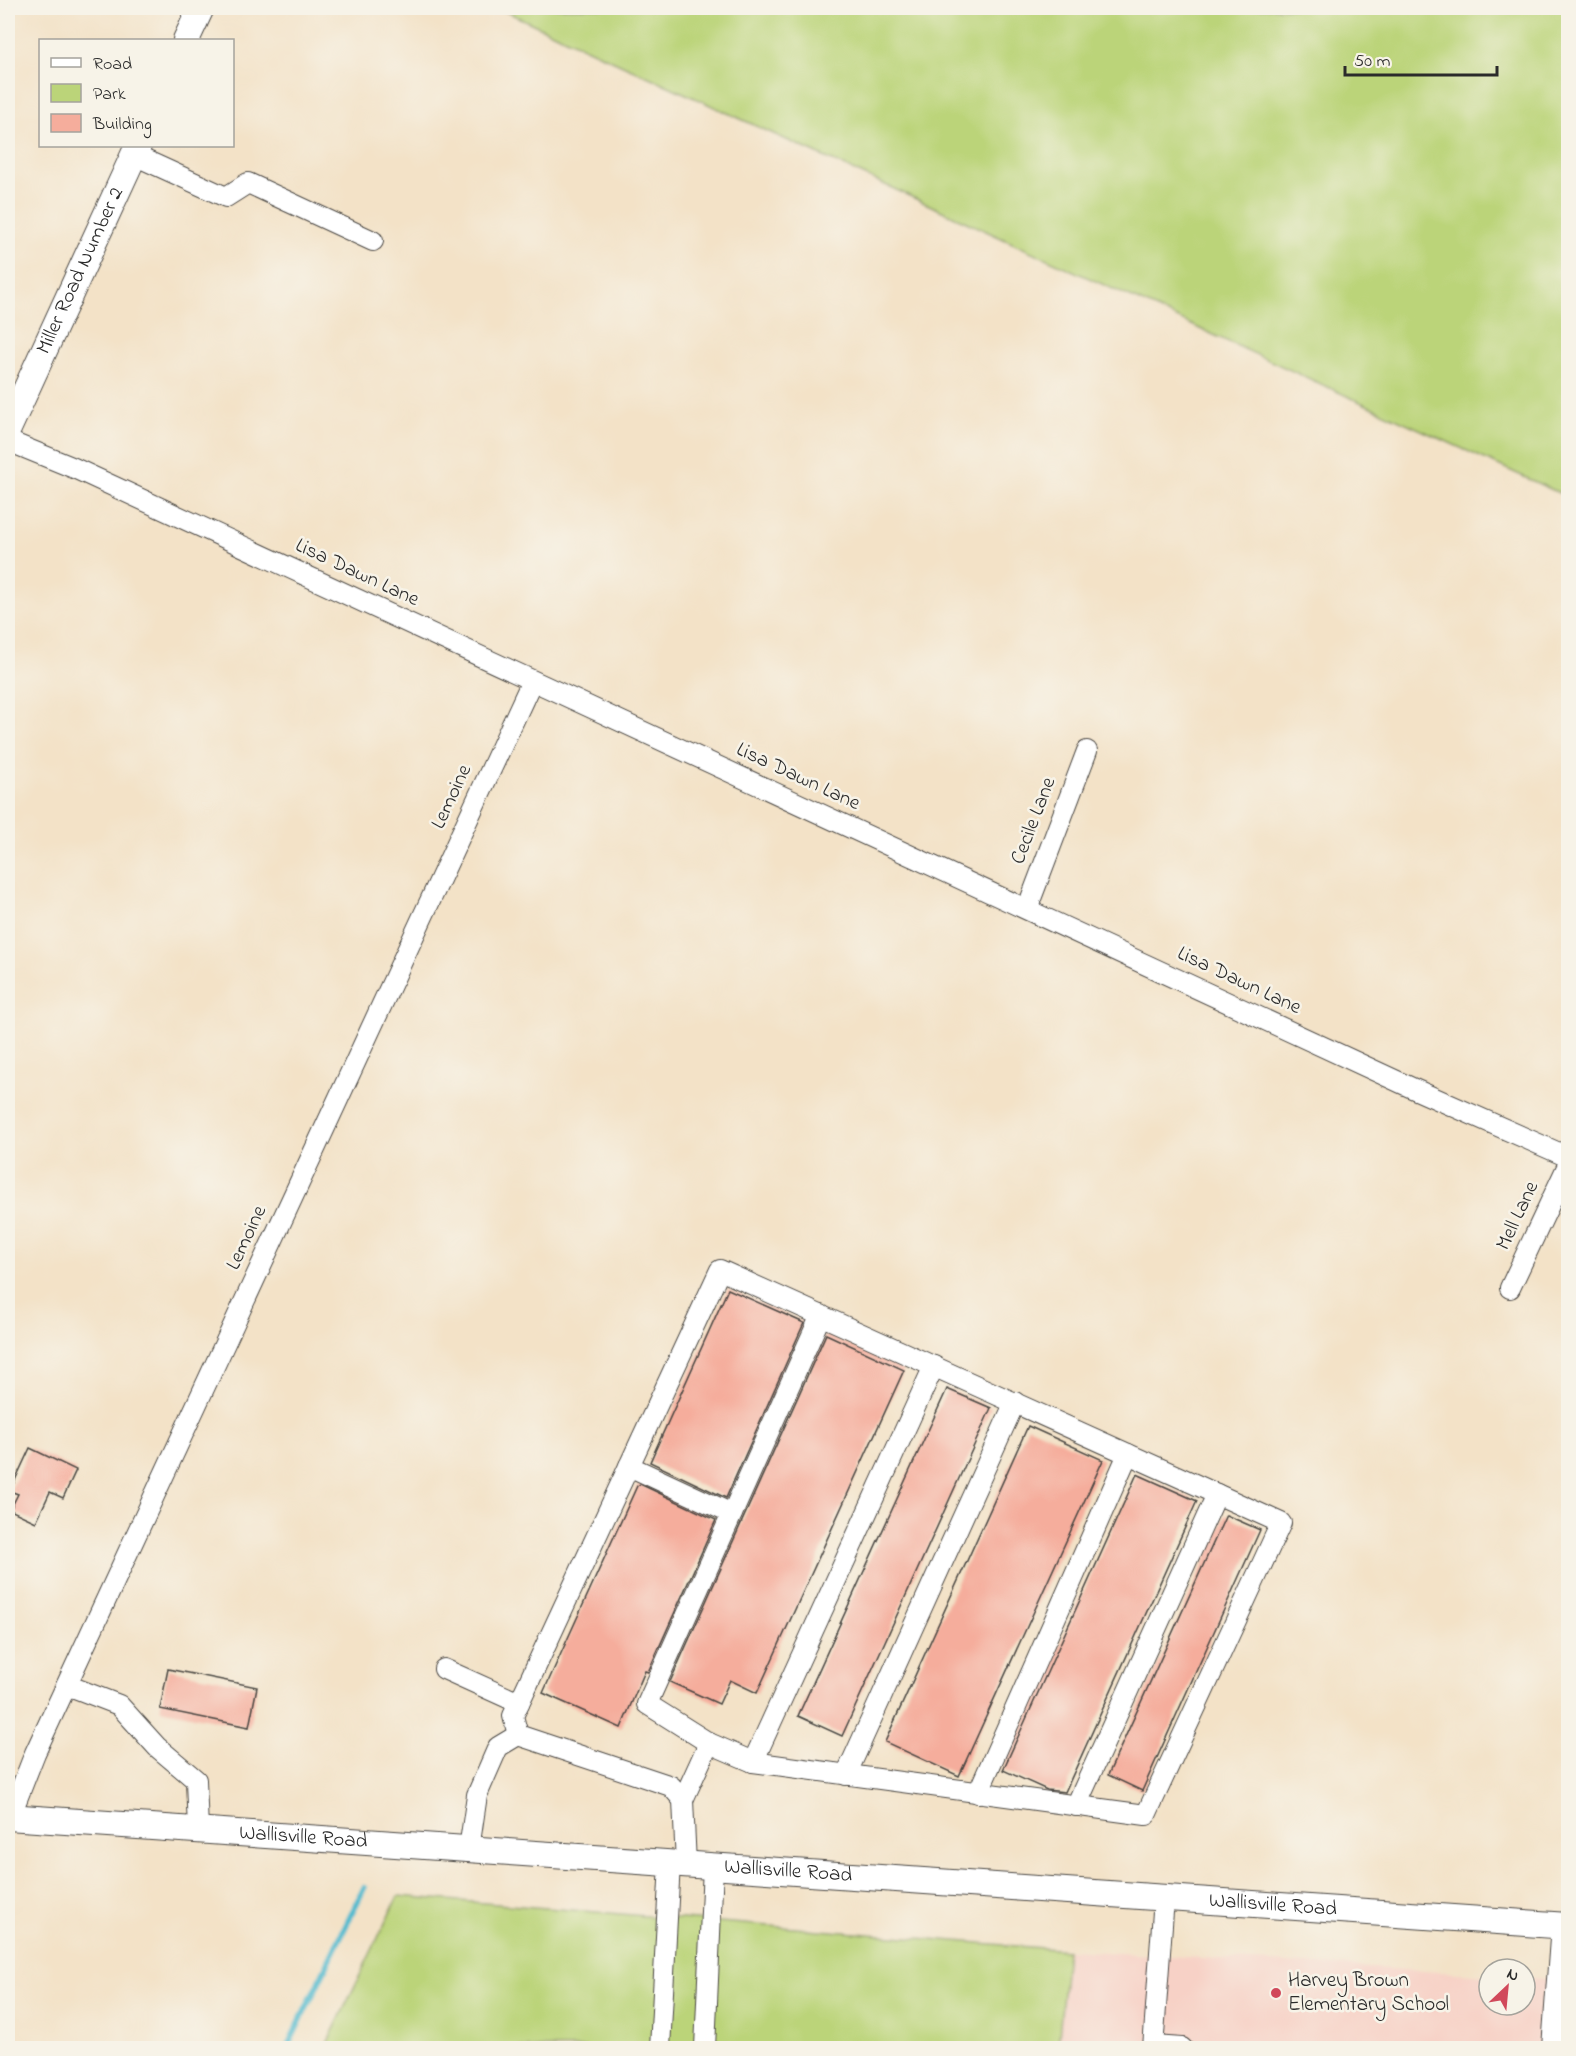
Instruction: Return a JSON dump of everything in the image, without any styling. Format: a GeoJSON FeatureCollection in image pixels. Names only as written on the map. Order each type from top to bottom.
{"type":"FeatureCollection","features":[{"type":"Feature","properties":{"kind":"main road"},"geometry":{"type":"LineString","coordinates":[[186,39],[201,8]]}},
{"type":"Feature","properties":{"kind":"main road","name":"Miller Road Number 2"},"geometry":{"type":"LineString","coordinates":[[8,429],[136,150]]}},
{"type":"Feature","properties":{"kind":"main road","name":"Wallisville Road"},"geometry":{"type":"LineString","coordinates":[[9,1817],[1565,1926]]}},
{"type":"Feature","properties":{"kind":"street"},"geometry":{"type":"LineString","coordinates":[[136,150],[226,197],[248,183],[373,241]]}},
{"type":"Feature","properties":{"kind":"street","name":"Lisa Dawn Lane"},"geometry":{"type":"LineString","coordinates":[[8,441],[74,468],[1412,1088],[1569,1157]]}},
{"type":"Feature","properties":{"kind":"street","name":"Lemoine"},"geometry":{"type":"LineString","coordinates":[[9,1817],[35,1753],[532,681]]}},
{"type":"Feature","properties":{"kind":"street","name":"Cecile Lane"},"geometry":{"type":"LineString","coordinates":[[1027,909],[1087,751]]}},
{"type":"Feature","properties":{"kind":"street","name":"Mell Lane"},"geometry":{"type":"LineString","coordinates":[[1510,1288],[1569,1165]]}},
{"type":"Feature","properties":{"kind":"street"},"geometry":{"type":"LineString","coordinates":[[518,1735],[513,1716],[720,1270],[821,1315],[934,1366],[1015,1402],[1281,1523],[1146,1815],[753,1762],[710,1743],[647,1704],[821,1315]]}},
{"type":"Feature","properties":{"kind":"street"},"geometry":{"type":"LineString","coordinates":[[753,1762],[934,1366]]}},
{"type":"Feature","properties":{"kind":"street"},"geometry":{"type":"LineString","coordinates":[[846,1775],[1015,1402]]}},
{"type":"Feature","properties":{"kind":"street"},"geometry":{"type":"LineString","coordinates":[[978,1793],[1128,1454]]}},
{"type":"Feature","properties":{"kind":"street"},"geometry":{"type":"LineString","coordinates":[[629,1466],[732,1514]]}},
{"type":"Feature","properties":{"kind":"street"},"geometry":{"type":"LineString","coordinates":[[1076,1806],[1217,1494]]}},
{"type":"Feature","properties":{"kind":"street"},"geometry":{"type":"LineString","coordinates":[[444,1669],[519,1703]]}},
{"type":"Feature","properties":{"kind":"street"},"geometry":{"type":"LineString","coordinates":[[67,1684],[119,1705],[156,1747],[196,1780],[198,1830]]}},
{"type":"Feature","properties":{"kind":"street"},"geometry":{"type":"LineString","coordinates":[[518,1735],[671,1786],[683,1800]]}},
{"type":"Feature","properties":{"kind":"street"},"geometry":{"type":"LineString","coordinates":[[469,1849],[477,1795],[498,1748],[518,1735]]}},
{"type":"Feature","properties":{"kind":"street"},"geometry":{"type":"LineString","coordinates":[[660,2049],[683,1800],[710,1743]]}},
{"type":"Feature","properties":{"kind":"street"},"geometry":{"type":"LineString","coordinates":[[705,2049],[713,1866]]}},
{"type":"Feature","properties":{"kind":"street"},"geometry":{"type":"LineString","coordinates":[[1164,1898],[1154,2047],[1182,2049]]}},
{"type":"Feature","properties":{"kind":"street"},"geometry":{"type":"LineString","coordinates":[[1552,2049],[1565,1926]]}},
{"type":"Feature","properties":{"kind":"shaded area","name":"Harvey Brown Elementary School"},"geometry":{"type":"Polygon","coordinates":[[[1067,1950],[1477,1974],[1477,2017],[1537,2017],[1537,1979],[1568,1980],[1568,2048],[1058,2048],[1067,1950]]]}},
{"type":"Feature","properties":{"kind":"green space"},"geometry":{"type":"Polygon","coordinates":[[[498,8],[1568,8],[1568,497],[498,8]]]}},
{"type":"Feature","properties":{"kind":"green space"},"geometry":{"type":"Polygon","coordinates":[[[398,1896],[1067,1950],[1058,2048],[325,2048],[398,1896]]]}},
{"type":"Feature","properties":{"kind":"building"},"geometry":{"type":"Polygon","coordinates":[[[728,1289],[804,1323],[726,1498],[650,1462],[728,1289]]]}},
{"type":"Feature","properties":{"kind":"building"},"geometry":{"type":"Polygon","coordinates":[[[826,1334],[904,1370],[757,1693],[730,1680],[719,1704],[670,1682],[826,1334]]]}},
{"type":"Feature","properties":{"kind":"building"},"geometry":{"type":"Polygon","coordinates":[[[947,1389],[991,1408],[842,1736],[798,1716],[947,1389]]]}},
{"type":"Feature","properties":{"kind":"building"},"geometry":{"type":"Polygon","coordinates":[[[1028,1426],[1103,1460],[959,1776],[885,1742],[1028,1426]]]}},
{"type":"Feature","properties":{"kind":"building"},"geometry":{"type":"Polygon","coordinates":[[[30,1448],[76,1470],[63,1498],[50,1492],[36,1522],[10,1510],[18,1494],[10,1491],[30,1448]]]}},
{"type":"Feature","properties":{"kind":"building"},"geometry":{"type":"Polygon","coordinates":[[[1137,1474],[1197,1501],[1065,1792],[1047,1790],[1003,1770],[1137,1474]]]}},
{"type":"Feature","properties":{"kind":"building"},"geometry":{"type":"Polygon","coordinates":[[[640,1484],[716,1520],[648,1672],[645,1671],[621,1728],[543,1693],[637,1486],[640,1484]]]}},
{"type":"Feature","properties":{"kind":"building"},"geometry":{"type":"Polygon","coordinates":[[[1226,1515],[1260,1530],[1142,1791],[1108,1775],[1226,1515]]]}},
{"type":"Feature","properties":{"kind":"building"},"geometry":{"type":"Polygon","coordinates":[[[168,1669],[257,1687],[249,1727],[160,1709],[168,1669]]]}},
{"type":"Feature","properties":{"kind":"waterway"},"geometry":{"type":"LineString","coordinates":[[287,2048],[364,1888]]}},
{"type":"Feature","properties":{"kind":"place","name":"Harvey Brown Elementary School"},"geometry":{"type":"Point","coordinates":[1276,1993]}}]}
